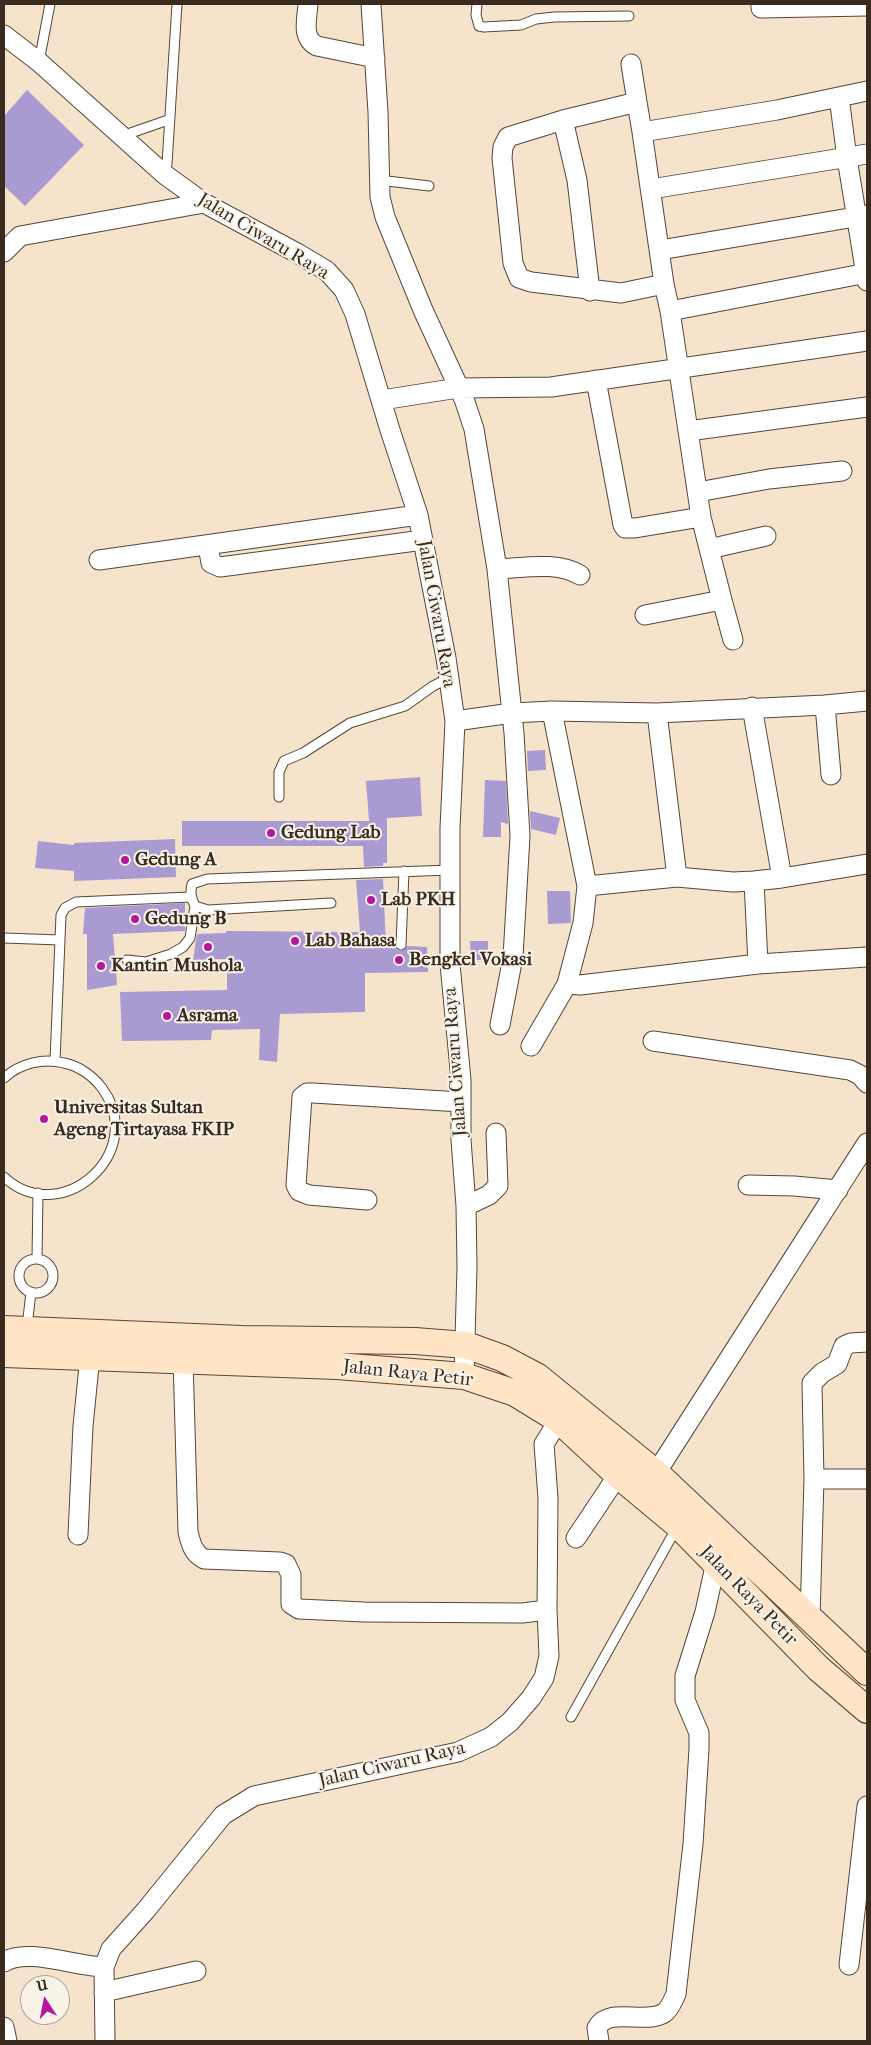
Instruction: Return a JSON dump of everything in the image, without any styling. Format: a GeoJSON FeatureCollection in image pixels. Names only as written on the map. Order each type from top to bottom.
{"type":"FeatureCollection","features":[{"type":"Feature","properties":{"kind":"main road","name":"Jalan Raya Petir"},"geometry":{"type":"LineString","coordinates":[[15,1329],[242,1339],[415,1341],[466,1345],[502,1358],[538,1377],[656,1472],[867,1672]]}},
{"type":"Feature","properties":{"kind":"main road","name":"Jalan Raya Petir"},"geometry":{"type":"LineString","coordinates":[[4,1354],[337,1366],[464,1376],[515,1392],[558,1420],[618,1475],[678,1525],[818,1668],[867,1710]]}},
{"type":"Feature","properties":{"kind":"street"},"geometry":{"type":"LineString","coordinates":[[308,4],[307,32],[311,43],[374,58]]}},
{"type":"Feature","properties":{"kind":"street"},"geometry":{"type":"LineString","coordinates":[[371,4],[380,197],[385,217],[474,429],[497,569],[512,713],[520,836],[513,957],[500,1025]]}},
{"type":"Feature","properties":{"kind":"street"},"geometry":{"type":"LineString","coordinates":[[761,6],[867,6]]}},
{"type":"Feature","properties":{"kind":"street","name":"Jalan Ciwaru Raya"},"geometry":{"type":"LineString","coordinates":[[4,35],[39,62],[164,174],[204,203],[327,271],[344,290],[355,314],[418,515],[449,678],[455,721],[450,828],[450,964],[461,1080],[461,1140],[466,1206],[466,1345],[464,1376]]}},
{"type":"Feature","properties":{"kind":"street"},"geometry":{"type":"LineString","coordinates":[[631,64],[664,284],[680,369],[701,518],[733,640]]}},
{"type":"Feature","properties":{"kind":"street"},"geometry":{"type":"LineString","coordinates":[[642,132],[777,110],[867,91]]}},
{"type":"Feature","properties":{"kind":"street"},"geometry":{"type":"LineString","coordinates":[[670,311],[867,276],[862,216],[847,158],[839,97]]}},
{"type":"Feature","properties":{"kind":"street"},"geometry":{"type":"LineString","coordinates":[[637,102],[563,120],[508,137],[503,147],[502,158],[513,263],[519,278],[530,282],[590,291],[621,293],[664,284]]}},
{"type":"Feature","properties":{"kind":"street"},"geometry":{"type":"LineString","coordinates":[[563,120],[577,180],[590,291]]}},
{"type":"Feature","properties":{"kind":"street"},"geometry":{"type":"LineString","coordinates":[[651,189],[867,154]]}},
{"type":"Feature","properties":{"kind":"street"},"geometry":{"type":"LineString","coordinates":[[4,252],[20,236],[204,203]]}},
{"type":"Feature","properties":{"kind":"street"},"geometry":{"type":"LineString","coordinates":[[660,250],[862,216]]}},
{"type":"Feature","properties":{"kind":"street"},"geometry":{"type":"LineString","coordinates":[[382,400],[458,388],[551,387],[867,341]]}},
{"type":"Feature","properties":{"kind":"street"},"geometry":{"type":"LineString","coordinates":[[596,380],[623,525],[628,528],[635,528],[701,518]]}},
{"type":"Feature","properties":{"kind":"street"},"geometry":{"type":"LineString","coordinates":[[688,431],[867,407]]}},
{"type":"Feature","properties":{"kind":"street"},"geometry":{"type":"LineString","coordinates":[[698,492],[770,479],[842,471]]}},
{"type":"Feature","properties":{"kind":"street"},"geometry":{"type":"LineString","coordinates":[[99,560],[418,515]]}},
{"type":"Feature","properties":{"kind":"street"},"geometry":{"type":"LineString","coordinates":[[381,521],[384,545]]}},
{"type":"Feature","properties":{"kind":"street"},"geometry":{"type":"LineString","coordinates":[[709,548],[766,536]]}},
{"type":"Feature","properties":{"kind":"street"},"geometry":{"type":"LineString","coordinates":[[208,546],[211,563],[220,567],[423,540]]}},
{"type":"Feature","properties":{"kind":"street"},"geometry":{"type":"LineString","coordinates":[[497,569],[557,567],[568,569],[580,575]]}},
{"type":"Feature","properties":{"kind":"street"},"geometry":{"type":"LineString","coordinates":[[645,615],[722,600]]}},
{"type":"Feature","properties":{"kind":"street"},"geometry":{"type":"LineString","coordinates":[[455,721],[512,713],[552,711],[657,713],[825,705],[867,701]]}},
{"type":"Feature","properties":{"kind":"street"},"geometry":{"type":"LineString","coordinates":[[825,705],[831,775]]}},
{"type":"Feature","properties":{"kind":"street"},"geometry":{"type":"LineString","coordinates":[[752,707],[782,878]]}},
{"type":"Feature","properties":{"kind":"street"},"geometry":{"type":"LineString","coordinates":[[531,1046],[567,984],[584,922],[587,886],[552,711]]}},
{"type":"Feature","properties":{"kind":"street"},"geometry":{"type":"LineString","coordinates":[[657,713],[677,877]]}},
{"type":"Feature","properties":{"kind":"street"},"geometry":{"type":"LineString","coordinates":[[587,886],[677,877],[733,882],[754,881],[867,864]]}},
{"type":"Feature","properties":{"kind":"street"},"geometry":{"type":"LineString","coordinates":[[754,881],[758,964]]}},
{"type":"Feature","properties":{"kind":"street"},"geometry":{"type":"LineString","coordinates":[[567,984],[580,985],[758,964],[867,957]]}},
{"type":"Feature","properties":{"kind":"street"},"geometry":{"type":"LineString","coordinates":[[653,1041],[850,1070],[860,1075],[867,1083]]}},
{"type":"Feature","properties":{"kind":"street"},"geometry":{"type":"LineString","coordinates":[[367,1200],[309,1195],[299,1191],[296,1185],[302,1097],[308,1093],[313,1093],[461,1102]]}},
{"type":"Feature","properties":{"kind":"street"},"geometry":{"type":"LineString","coordinates":[[466,1206],[489,1196],[498,1186],[496,1133]]}},
{"type":"Feature","properties":{"kind":"street"},"geometry":{"type":"LineString","coordinates":[[656,1472],[867,1143]]}},
{"type":"Feature","properties":{"kind":"street"},"geometry":{"type":"LineString","coordinates":[[748,1185],[794,1186],[838,1190]]}},
{"type":"Feature","properties":{"kind":"street"},"geometry":{"type":"LineString","coordinates":[[810,1618],[814,1479],[812,1383],[822,1373],[837,1364],[844,1346],[852,1343],[867,1342]]}},
{"type":"Feature","properties":{"kind":"street"},"geometry":{"type":"LineString","coordinates":[[78,1536],[83,1426],[90,1356]]}},
{"type":"Feature","properties":{"kind":"street"},"geometry":{"type":"LineString","coordinates":[[183,1359],[188,1532],[192,1547],[199,1556],[204,1559],[280,1562],[286,1564],[291,1575],[291,1604],[299,1609],[364,1612],[522,1613],[544,1610]]}},
{"type":"Feature","properties":{"kind":"street","name":"Jalan Ciwaru Raya"},"geometry":{"type":"LineString","coordinates":[[105,2041],[104,1992],[96,1967],[223,1815],[236,1805],[254,1796],[278,1789],[322,1782],[458,1752],[491,1737],[510,1722],[531,1698],[544,1678],[549,1656],[544,1610],[548,1498],[544,1444],[558,1420]]}},
{"type":"Feature","properties":{"kind":"street"},"geometry":{"type":"LineString","coordinates":[[576,1538],[618,1475]]}},
{"type":"Feature","properties":{"kind":"street"},"geometry":{"type":"LineString","coordinates":[[814,1479],[867,1479]]}},
{"type":"Feature","properties":{"kind":"street"},"geometry":{"type":"LineString","coordinates":[[599,2041],[597,2028],[605,2019],[612,2017],[649,2018],[663,2013],[671,2005],[676,1994],[693,1844],[699,1749],[699,1733],[685,1700],[685,1676],[705,1612],[716,1562]]}},
{"type":"Feature","properties":{"kind":"street"},"geometry":{"type":"LineString","coordinates":[[849,1965],[867,1806]]}},
{"type":"Feature","properties":{"kind":"street"},"geometry":{"type":"LineString","coordinates":[[4,1962],[9,1959],[26,1957],[65,1961],[96,1967]]}},
{"type":"Feature","properties":{"kind":"street"},"geometry":{"type":"LineString","coordinates":[[104,1992],[196,1971]]}},
{"type":"Feature","properties":{"kind":"street"},"geometry":{"type":"LineString","coordinates":[[4,2027],[7,2041]]}},
{"type":"Feature","properties":{"kind":"lane"},"geometry":{"type":"LineString","coordinates":[[39,62],[50,4]]}},
{"type":"Feature","properties":{"kind":"lane"},"geometry":{"type":"LineString","coordinates":[[164,174],[177,4]]}},
{"type":"Feature","properties":{"kind":"lane"},"geometry":{"type":"LineString","coordinates":[[477,4],[476,21],[479,26],[484,27],[522,25],[536,19],[554,17],[629,16]]}},
{"type":"Feature","properties":{"kind":"lane"},"geometry":{"type":"LineString","coordinates":[[122,136],[168,120]]}},
{"type":"Feature","properties":{"kind":"lane"},"geometry":{"type":"LineString","coordinates":[[378,180],[429,186]]}},
{"type":"Feature","properties":{"kind":"lane"},"geometry":{"type":"LineString","coordinates":[[278,797],[280,772],[284,762],[303,753],[350,723],[405,706],[433,686],[449,678]]}},
{"type":"Feature","properties":{"kind":"lane"},"geometry":{"type":"LineString","coordinates":[[127,960],[146,962],[171,954],[183,947],[190,938],[195,906],[190,896],[192,884],[207,879],[404,870],[450,870]]}},
{"type":"Feature","properties":{"kind":"lane"},"geometry":{"type":"LineString","coordinates":[[401,945],[404,870]]}},
{"type":"Feature","properties":{"kind":"lane"},"geometry":{"type":"LineString","coordinates":[[55,1061],[61,915],[66,908],[76,902],[190,896]]}},
{"type":"Feature","properties":{"kind":"lane"},"geometry":{"type":"LineString","coordinates":[[195,906],[208,910],[331,903]]}},
{"type":"Feature","properties":{"kind":"lane"},"geometry":{"type":"LineString","coordinates":[[4,938],[60,940]]}},
{"type":"Feature","properties":{"kind":"lane"},"geometry":{"type":"LineString","coordinates":[[4,1078],[18,1068],[30,1064],[55,1061],[67,1064],[84,1072],[98,1084],[106,1094],[114,1117],[114,1142],[104,1165],[86,1182],[63,1192],[38,1193],[16,1186],[4,1177]]}},
{"type":"Feature","properties":{"kind":"lane"},"geometry":{"type":"LineString","coordinates":[[37,1259],[38,1193]]}},
{"type":"Feature","properties":{"kind":"lane"},"geometry":{"type":"LineString","coordinates":[[37,1259],[48,1265],[53,1276],[48,1288],[37,1293],[31,1292],[21,1285],[19,1274],[20,1269],[27,1261],[37,1259]]}},
{"type":"Feature","properties":{"kind":"lane"},"geometry":{"type":"LineString","coordinates":[[15,1329],[31,1292]]}},
{"type":"Feature","properties":{"kind":"lane"},"geometry":{"type":"LineString","coordinates":[[571,1717],[678,1525]]}},
{"type":"Feature","properties":{"kind":"building"},"geometry":{"type":"Polygon","coordinates":[[[27,90],[84,145],[25,206],[4,186],[4,116],[27,90]]]}},
{"type":"Feature","properties":{"kind":"building"},"geometry":{"type":"Polygon","coordinates":[[[545,750],[546,770],[528,771],[527,751],[545,750]]]}},
{"type":"Feature","properties":{"kind":"building"},"geometry":{"type":"Polygon","coordinates":[[[420,777],[422,816],[387,818],[387,863],[383,863],[383,866],[364,867],[363,846],[182,846],[182,821],[369,821],[366,781],[420,777]]]}},
{"type":"Feature","properties":{"kind":"building"},"geometry":{"type":"Polygon","coordinates":[[[485,780],[506,781],[508,824],[501,822],[501,837],[483,837],[485,780]]]}},
{"type":"Feature","properties":{"kind":"building"},"geometry":{"type":"Polygon","coordinates":[[[530,811],[560,818],[556,835],[531,829],[530,811]]]}},
{"type":"Feature","properties":{"kind":"building","name":"Gedung A"},"geometry":{"type":"Polygon","coordinates":[[[175,839],[176,877],[74,881],[74,871],[35,868],[38,841],[74,845],[74,843],[175,839]]]}},
{"type":"Feature","properties":{"kind":"building"},"geometry":{"type":"Polygon","coordinates":[[[383,879],[386,946],[395,946],[397,950],[401,951],[407,946],[427,947],[428,972],[365,973],[365,1012],[280,1014],[277,1062],[259,1060],[260,1029],[212,1030],[211,1040],[122,1041],[120,992],[227,990],[227,959],[193,960],[197,934],[226,933],[226,931],[360,932],[356,880],[383,879]]]}},
{"type":"Feature","properties":{"kind":"building"},"geometry":{"type":"Polygon","coordinates":[[[547,891],[570,891],[571,923],[548,924],[547,891]]]}},
{"type":"Feature","properties":{"kind":"building","name":"Gedung B"},"geometry":{"type":"Polygon","coordinates":[[[185,903],[185,931],[113,934],[117,985],[87,990],[87,934],[83,934],[85,908],[185,903]]]}},
{"type":"Feature","properties":{"kind":"building"},"geometry":{"type":"Polygon","coordinates":[[[470,941],[488,941],[488,960],[471,960],[470,941]]]}},
{"type":"Feature","properties":{"kind":"place","name":"Gedung Lab"},"geometry":{"type":"Point","coordinates":[271,833]}},
{"type":"Feature","properties":{"kind":"place","name":"Gedung A"},"geometry":{"type":"Point","coordinates":[125,860]}},
{"type":"Feature","properties":{"kind":"place","name":"Lab PKH"},"geometry":{"type":"Point","coordinates":[371,900]}},
{"type":"Feature","properties":{"kind":"place","name":"Gedung B"},"geometry":{"type":"Point","coordinates":[135,919]}},
{"type":"Feature","properties":{"kind":"place","name":"Lab Bahasa"},"geometry":{"type":"Point","coordinates":[295,941]}},
{"type":"Feature","properties":{"kind":"place","name":"Mushola"},"geometry":{"type":"Point","coordinates":[208,947]}},
{"type":"Feature","properties":{"kind":"place","name":"Bengkel Vokasi"},"geometry":{"type":"Point","coordinates":[399,960]}},
{"type":"Feature","properties":{"kind":"place","name":"Kantin"},"geometry":{"type":"Point","coordinates":[101,966]}},
{"type":"Feature","properties":{"kind":"place","name":"Asrama"},"geometry":{"type":"Point","coordinates":[167,1016]}},
{"type":"Feature","properties":{"kind":"place","name":"Universitas Sultan Ageng Tirtayasa FKIP"},"geometry":{"type":"Point","coordinates":[44,1119]}}]}
